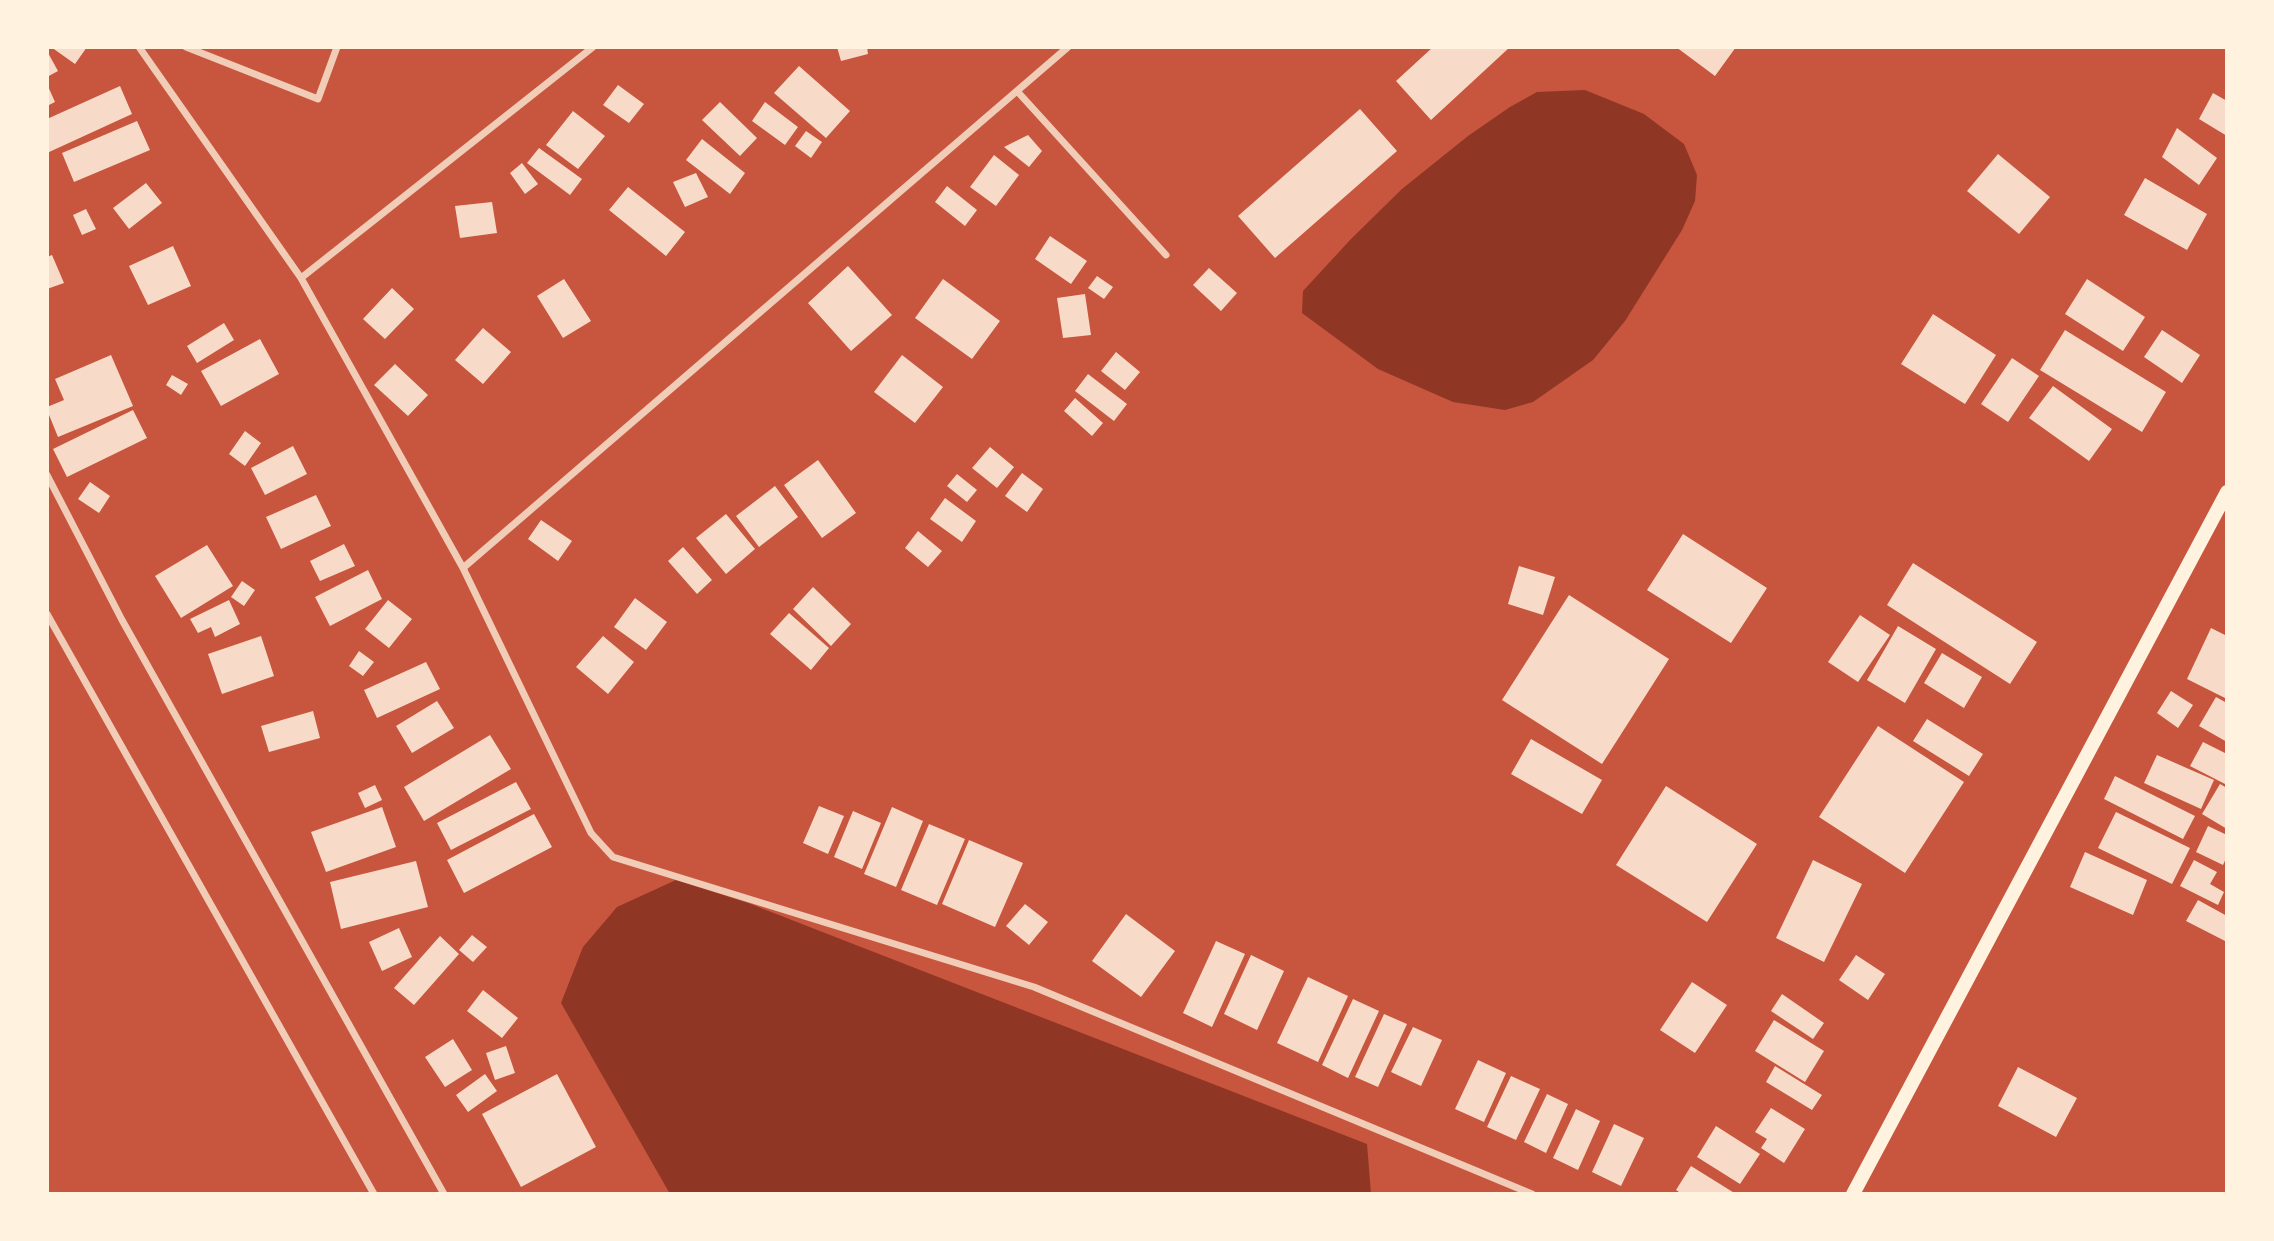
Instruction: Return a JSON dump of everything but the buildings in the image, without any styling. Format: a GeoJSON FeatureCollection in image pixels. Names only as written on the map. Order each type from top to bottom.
{"type":"FeatureCollection","features":[{"type":"Feature","properties":{"kind":"main road"},"geometry":{"type":"LineString","coordinates":[[1853,1194],[2227,492]]}},
{"type":"Feature","properties":{"kind":"street"},"geometry":{"type":"LineString","coordinates":[[139,47],[301,278],[463,568],[591,833],[613,857],[1034,987],[1532,1194]]}},
{"type":"Feature","properties":{"kind":"street"},"geometry":{"type":"LineString","coordinates":[[186,47],[318,99],[337,47]]}},
{"type":"Feature","properties":{"kind":"street"},"geometry":{"type":"LineString","coordinates":[[301,278],[593,47]]}},
{"type":"Feature","properties":{"kind":"street"},"geometry":{"type":"LineString","coordinates":[[463,568],[1068,47]]}},
{"type":"Feature","properties":{"kind":"street"},"geometry":{"type":"LineString","coordinates":[[1017,91],[1166,256]]}},
{"type":"Feature","properties":{"kind":"street"},"geometry":{"type":"LineString","coordinates":[[47,475],[122,620],[444,1194]]}},
{"type":"Feature","properties":{"kind":"street"},"geometry":{"type":"LineString","coordinates":[[47,614],[374,1194]]}},
{"type":"Feature","properties":{"kind":"shaded area"},"geometry":{"type":"Polygon","coordinates":[[[1585,90],[1644,114],[1684,144],[1697,175],[1695,201],[1682,230],[1625,321],[1593,360],[1533,402],[1505,410],[1453,402],[1378,369],[1302,313],[1303,291],[1351,239],[1402,189],[1468,136],[1537,92],[1585,90]]]}},
{"type":"Feature","properties":{"kind":"shaded area"},"geometry":{"type":"Polygon","coordinates":[[[676,880],[748,903],[1367,1144],[1371,1194],[670,1194],[561,1003],[583,947],[617,907],[676,880]]]}}]}
